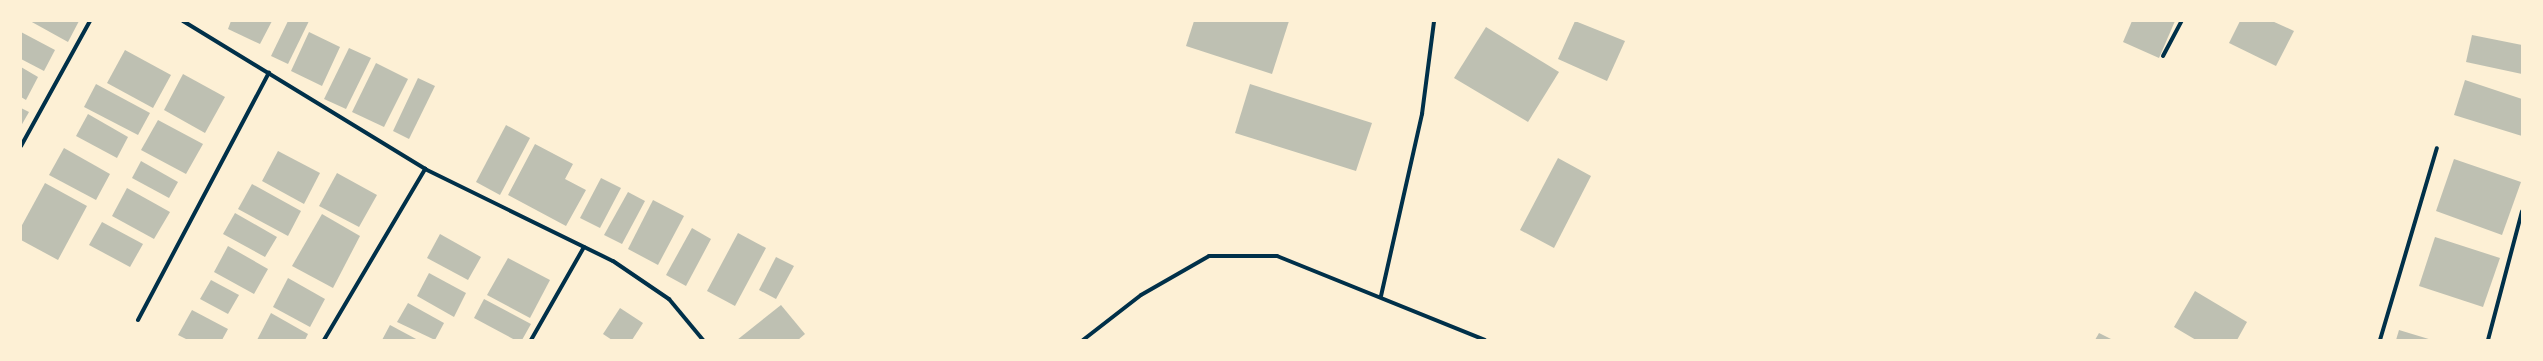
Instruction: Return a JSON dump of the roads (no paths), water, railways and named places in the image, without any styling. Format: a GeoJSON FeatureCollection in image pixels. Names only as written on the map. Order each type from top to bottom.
{"type":"FeatureCollection","features":[{"type":"Feature","properties":{"kind":"street"},"geometry":{"type":"LineString","coordinates":[[21,146],[90,21]]}},
{"type":"Feature","properties":{"kind":"street"},"geometry":{"type":"LineString","coordinates":[[183,21],[425,169],[613,261],[669,299],[703,340]]}},
{"type":"Feature","properties":{"kind":"street"},"geometry":{"type":"LineString","coordinates":[[1381,296],[1422,114],[1434,21]]}},
{"type":"Feature","properties":{"kind":"street"},"geometry":{"type":"LineString","coordinates":[[2163,56],[2182,21]]}},
{"type":"Feature","properties":{"kind":"street"},"geometry":{"type":"LineString","coordinates":[[138,320],[269,73]]}},
{"type":"Feature","properties":{"kind":"street"},"geometry":{"type":"LineString","coordinates":[[2380,340],[2437,148]]}},
{"type":"Feature","properties":{"kind":"street"},"geometry":{"type":"LineString","coordinates":[[324,340],[425,169]]}},
{"type":"Feature","properties":{"kind":"street"},"geometry":{"type":"LineString","coordinates":[[2488,340],[2522,211]]}},
{"type":"Feature","properties":{"kind":"street"},"geometry":{"type":"LineString","coordinates":[[531,340],[584,247]]}},
{"type":"Feature","properties":{"kind":"street"},"geometry":{"type":"LineString","coordinates":[[1083,340],[1140,295],[1209,256],[1277,256],[1381,296],[1485,340]]}}]}
